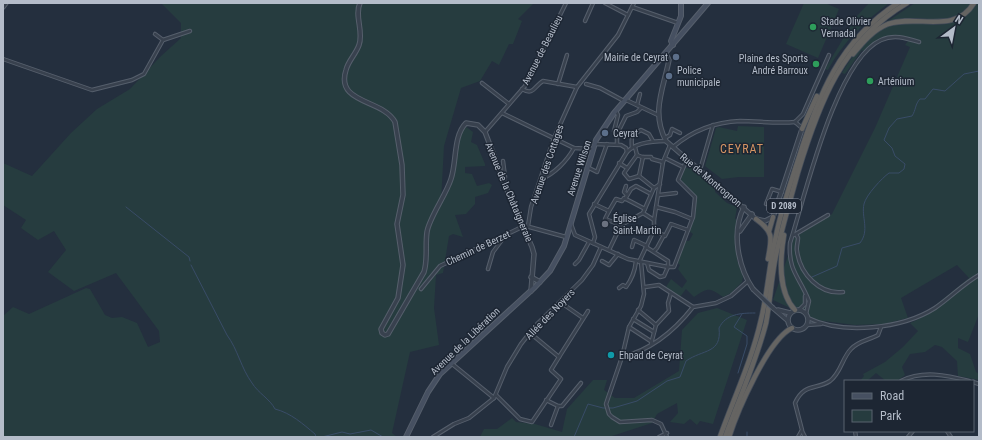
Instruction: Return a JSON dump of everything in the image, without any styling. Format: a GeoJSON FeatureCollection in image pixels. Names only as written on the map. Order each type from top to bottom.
{"type":"FeatureCollection","features":[{"type":"Feature","properties":{"kind":"highway","name":"D 2089"},"geometry":{"type":"LineString","coordinates":[[720,437],[753,350],[762,319],[767,279],[776,235],[809,125],[829,78],[852,43],[874,20],[897,3]]}},
{"type":"Feature","properties":{"kind":"highway","name":"D 2089"},"geometry":{"type":"LineString","coordinates":[[724,437],[758,352],[766,321],[775,260],[784,222],[814,126],[827,92],[840,67],[867,34],[880,22],[907,3]]}},
{"type":"Feature","properties":{"kind":"highway"},"geometry":{"type":"LineString","coordinates":[[840,67],[844,66],[866,39],[887,24],[908,20],[948,22],[962,16],[974,3]]}},
{"type":"Feature","properties":{"kind":"highway"},"geometry":{"type":"LineString","coordinates":[[802,129],[825,80],[829,78]]}},
{"type":"Feature","properties":{"kind":"highway"},"geometry":{"type":"LineString","coordinates":[[767,279],[771,242],[769,231],[773,217]]}},
{"type":"Feature","properties":{"kind":"highway"},"geometry":{"type":"LineString","coordinates":[[756,218],[769,231]]}},
{"type":"Feature","properties":{"kind":"highway"},"geometry":{"type":"LineString","coordinates":[[784,222],[782,270],[790,305],[797,310]]}},
{"type":"Feature","properties":{"kind":"highway"},"geometry":{"type":"LineString","coordinates":[[729,437],[753,382],[768,353],[783,334],[792,328]]}},
{"type":"Feature","properties":{"kind":"main road"},"geometry":{"type":"LineString","coordinates":[[673,46],[671,41],[681,16],[681,3]]}},
{"type":"Feature","properties":{"kind":"main road","name":"Avenue Wilson"},"geometry":{"type":"LineString","coordinates":[[535,287],[557,260],[566,237],[594,144],[616,110],[673,46],[708,3]]}},
{"type":"Feature","properties":{"kind":"main road","name":"Avenue de la Libération"},"geometry":{"type":"LineString","coordinates":[[406,436],[432,385],[451,363],[535,287]]}},
{"type":"Feature","properties":{"kind":"street"},"geometry":{"type":"LineString","coordinates":[[3,7],[6,3]]}},
{"type":"Feature","properties":{"kind":"street"},"geometry":{"type":"LineString","coordinates":[[360,3],[358,8],[360,37],[359,46],[346,69],[344,79],[346,88],[350,95],[384,110],[392,117],[395,122],[402,165],[403,195],[397,224],[402,254],[401,282],[398,298],[381,329],[382,333],[385,335],[392,329],[424,272],[426,265],[427,233],[429,225],[440,205],[451,178],[460,129],[466,123],[471,123],[478,125],[484,132]]}},
{"type":"Feature","properties":{"kind":"street","name":"Avenue de Beaulieu"},"geometry":{"type":"LineString","coordinates":[[484,132],[522,89],[566,3]]}},
{"type":"Feature","properties":{"kind":"street"},"geometry":{"type":"LineString","coordinates":[[585,21],[593,3]]}},
{"type":"Feature","properties":{"kind":"street"},"geometry":{"type":"LineString","coordinates":[[605,3],[628,15]]}},
{"type":"Feature","properties":{"kind":"street","name":"Avenue des Cottages"},"geometry":{"type":"LineString","coordinates":[[528,226],[531,207],[554,138],[577,87],[618,35],[634,3]]}},
{"type":"Feature","properties":{"kind":"street"},"geometry":{"type":"LineString","coordinates":[[632,7],[678,23]]}},
{"type":"Feature","properties":{"kind":"street"},"geometry":{"type":"LineString","coordinates":[[3,59],[92,90],[132,80],[144,74],[163,40],[190,31]]}},
{"type":"Feature","properties":{"kind":"street"},"geometry":{"type":"LineString","coordinates":[[154,34],[163,40]]}},
{"type":"Feature","properties":{"kind":"street"},"geometry":{"type":"LineString","coordinates":[[806,314],[809,301],[791,264],[789,255],[792,236],[828,121],[849,73],[869,48],[881,39],[890,36],[901,37],[919,42]]}},
{"type":"Feature","properties":{"kind":"street"},"geometry":{"type":"LineString","coordinates":[[665,140],[659,124],[658,115],[662,84],[669,60],[666,54]]}},
{"type":"Feature","properties":{"kind":"street"},"geometry":{"type":"LineString","coordinates":[[795,122],[803,114],[829,55]]}},
{"type":"Feature","properties":{"kind":"street"},"geometry":{"type":"LineString","coordinates":[[558,84],[567,56]]}},
{"type":"Feature","properties":{"kind":"street"},"geometry":{"type":"LineString","coordinates":[[522,89],[528,92],[532,91],[543,81],[577,87]]}},
{"type":"Feature","properties":{"kind":"street"},"geometry":{"type":"LineString","coordinates":[[482,83],[509,104]]}},
{"type":"Feature","properties":{"kind":"street"},"geometry":{"type":"LineString","coordinates":[[586,84],[600,88],[658,115]]}},
{"type":"Feature","properties":{"kind":"street"},"geometry":{"type":"LineString","coordinates":[[637,105],[640,94]]}},
{"type":"Feature","properties":{"kind":"street"},"geometry":{"type":"LineString","coordinates":[[617,144],[617,134],[626,116],[637,112],[641,108]]}},
{"type":"Feature","properties":{"kind":"street"},"geometry":{"type":"LineString","coordinates":[[616,110],[618,115],[614,131],[617,134]]}},
{"type":"Feature","properties":{"kind":"street"},"geometry":{"type":"LineString","coordinates":[[502,113],[574,148],[592,149]]}},
{"type":"Feature","properties":{"kind":"street"},"geometry":{"type":"LineString","coordinates":[[619,288],[623,285],[626,287],[628,284],[654,230],[654,220],[663,162],[671,146],[686,139],[696,131],[713,125],[739,121],[795,122],[802,129],[773,217],[766,222],[756,218]]}},
{"type":"Feature","properties":{"kind":"street"},"geometry":{"type":"LineString","coordinates":[[700,170],[713,125]]}},
{"type":"Feature","properties":{"kind":"street"},"geometry":{"type":"LineString","coordinates":[[593,243],[595,237],[589,214],[627,152],[633,147],[653,141],[665,140],[670,135],[672,129],[680,133]]}},
{"type":"Feature","properties":{"kind":"street"},"geometry":{"type":"LineString","coordinates":[[653,141],[649,134],[642,130],[635,132],[631,137],[633,147],[638,155],[643,157],[651,157],[652,159],[663,162]]}},
{"type":"Feature","properties":{"kind":"street","name":"Avenue de la Châtaigneraie"},"geometry":{"type":"LineString","coordinates":[[484,132],[534,254],[531,291]]}},
{"type":"Feature","properties":{"kind":"street","name":"Rue de Montrognon"},"geometry":{"type":"LineString","coordinates":[[665,140],[756,218]]}},
{"type":"Feature","properties":{"kind":"street"},"geometry":{"type":"LineString","coordinates":[[594,144],[617,144],[626,148],[627,152]]}},
{"type":"Feature","properties":{"kind":"street"},"geometry":{"type":"LineString","coordinates":[[586,167],[597,172],[607,144]]}},
{"type":"Feature","properties":{"kind":"street"},"geometry":{"type":"LineString","coordinates":[[540,180],[553,172],[569,158],[574,148]]}},
{"type":"Feature","properties":{"kind":"street"},"geometry":{"type":"LineString","coordinates":[[638,155],[624,173],[629,179],[639,176]]}},
{"type":"Feature","properties":{"kind":"street"},"geometry":{"type":"LineString","coordinates":[[639,176],[643,157]]}},
{"type":"Feature","properties":{"kind":"street"},"geometry":{"type":"LineString","coordinates":[[665,158],[683,167]]}},
{"type":"Feature","properties":{"kind":"street"},"geometry":{"type":"LineString","coordinates":[[570,224],[575,235],[601,247],[639,262],[674,267],[692,218],[695,197],[678,180],[687,159]]}},
{"type":"Feature","properties":{"kind":"street"},"geometry":{"type":"LineString","coordinates":[[503,161],[505,177],[503,181]]}},
{"type":"Feature","properties":{"kind":"street"},"geometry":{"type":"LineString","coordinates":[[620,163],[627,168]]}},
{"type":"Feature","properties":{"kind":"street"},"geometry":{"type":"LineString","coordinates":[[639,176],[654,188]]}},
{"type":"Feature","properties":{"kind":"street"},"geometry":{"type":"LineString","coordinates":[[609,250],[621,225],[643,213],[654,188],[660,184]]}},
{"type":"Feature","properties":{"kind":"street"},"geometry":{"type":"LineString","coordinates":[[626,186],[624,192],[627,196]]}},
{"type":"Feature","properties":{"kind":"street"},"geometry":{"type":"LineString","coordinates":[[625,199],[636,186],[651,194]]}},
{"type":"Feature","properties":{"kind":"street"},"geometry":{"type":"LineString","coordinates":[[766,204],[772,189],[782,193]]}},
{"type":"Feature","properties":{"kind":"street"},"geometry":{"type":"LineString","coordinates":[[659,195],[676,193]]}},
{"type":"Feature","properties":{"kind":"street"},"geometry":{"type":"LineString","coordinates":[[621,225],[606,219],[616,199],[622,201],[625,199],[645,209]]}},
{"type":"Feature","properties":{"kind":"street"},"geometry":{"type":"LineString","coordinates":[[594,204],[609,211]]}},
{"type":"Feature","properties":{"kind":"street"},"geometry":{"type":"LineString","coordinates":[[656,207],[692,218]]}},
{"type":"Feature","properties":{"kind":"street"},"geometry":{"type":"LineString","coordinates":[[744,207],[739,223],[738,240],[739,258],[748,281],[753,289],[787,320],[792,328],[800,330],[807,325],[825,324],[861,328],[881,327],[906,321],[924,314],[979,275]]}},
{"type":"Feature","properties":{"kind":"street"},"geometry":{"type":"LineString","coordinates":[[643,213],[654,220]]}},
{"type":"Feature","properties":{"kind":"street"},"geometry":{"type":"LineString","coordinates":[[738,240],[740,230],[752,214]]}},
{"type":"Feature","properties":{"kind":"street"},"geometry":{"type":"LineString","coordinates":[[792,236],[828,215]]}},
{"type":"Feature","properties":{"kind":"street"},"geometry":{"type":"LineString","coordinates":[[654,250],[657,248],[664,235],[665,236],[671,224],[688,230]]}},
{"type":"Feature","properties":{"kind":"street","name":"Chemin de Berzet"},"geometry":{"type":"LineString","coordinates":[[421,289],[440,266],[522,226],[528,226],[566,237]]}},
{"type":"Feature","properties":{"kind":"street"},"geometry":{"type":"LineString","coordinates":[[654,230],[664,235]]}},
{"type":"Feature","properties":{"kind":"street"},"geometry":{"type":"LineString","coordinates":[[796,234],[798,238],[797,251],[811,281],[824,291],[833,293],[843,292]]}},
{"type":"Feature","properties":{"kind":"street"},"geometry":{"type":"LineString","coordinates":[[488,269],[493,252],[506,235]]}},
{"type":"Feature","properties":{"kind":"street"},"geometry":{"type":"LineString","coordinates":[[632,247],[634,240],[654,250],[668,261],[668,267],[664,276],[660,277],[649,270],[647,263]]}},
{"type":"Feature","properties":{"kind":"street"},"geometry":{"type":"LineString","coordinates":[[575,264],[579,260],[589,242]]}},
{"type":"Feature","properties":{"kind":"street","name":"Allée des Noyers"},"geometry":{"type":"LineString","coordinates":[[494,398],[507,367],[530,333],[582,280],[593,265],[601,247]]}},
{"type":"Feature","properties":{"kind":"street"},"geometry":{"type":"LineString","coordinates":[[602,261],[609,265],[618,254]]}},
{"type":"Feature","properties":{"kind":"street"},"geometry":{"type":"LineString","coordinates":[[639,262],[645,287],[644,294],[629,327],[622,357],[606,404],[607,410],[612,418],[620,422],[652,420],[661,424],[667,433],[667,437]]}},
{"type":"Feature","properties":{"kind":"street"},"geometry":{"type":"LineString","coordinates":[[531,277],[540,282]]}},
{"type":"Feature","properties":{"kind":"street"},"geometry":{"type":"LineString","coordinates":[[645,287],[659,285],[693,307],[716,303],[732,296],[748,281]]}},
{"type":"Feature","properties":{"kind":"street"},"geometry":{"type":"LineString","coordinates":[[651,343],[656,325],[669,311],[668,303],[671,294]]}},
{"type":"Feature","properties":{"kind":"street"},"geometry":{"type":"LineString","coordinates":[[773,308],[790,313],[797,310],[806,304],[805,294]]}},
{"type":"Feature","properties":{"kind":"street"},"geometry":{"type":"LineString","coordinates":[[560,302],[583,318]]}},
{"type":"Feature","properties":{"kind":"street"},"geometry":{"type":"LineString","coordinates":[[622,357],[667,336],[679,326],[693,307]]}},
{"type":"Feature","properties":{"kind":"street"},"geometry":{"type":"LineString","coordinates":[[638,310],[656,325]]}},
{"type":"Feature","properties":{"kind":"street"},"geometry":{"type":"LineString","coordinates":[[797,310],[806,314],[808,318],[807,325]]}},
{"type":"Feature","properties":{"kind":"street"},"geometry":{"type":"LineString","coordinates":[[496,394],[520,419],[532,422],[561,379],[551,370],[588,311]]}},
{"type":"Feature","properties":{"kind":"street"},"geometry":{"type":"LineString","coordinates":[[787,320],[790,313]]}},
{"type":"Feature","properties":{"kind":"street"},"geometry":{"type":"LineString","coordinates":[[808,318],[825,324]]}},
{"type":"Feature","properties":{"kind":"street"},"geometry":{"type":"LineString","coordinates":[[633,319],[654,332]]}},
{"type":"Feature","properties":{"kind":"street"},"geometry":{"type":"LineString","coordinates":[[629,327],[651,343]]}},
{"type":"Feature","properties":{"kind":"street"},"geometry":{"type":"LineString","coordinates":[[805,437],[795,407],[799,395],[808,388],[830,381],[838,371],[851,349],[862,341],[878,335],[881,327]]}},
{"type":"Feature","properties":{"kind":"street"},"geometry":{"type":"LineString","coordinates":[[530,333],[559,357]]}},
{"type":"Feature","properties":{"kind":"street"},"geometry":{"type":"LineString","coordinates":[[433,437],[454,424],[469,418],[494,398],[451,363]]}},
{"type":"Feature","properties":{"kind":"street"},"geometry":{"type":"LineString","coordinates":[[903,380],[925,374],[953,376],[966,380]]}},
{"type":"Feature","properties":{"kind":"street"},"geometry":{"type":"LineString","coordinates":[[546,400],[558,406],[562,406],[581,383]]}},
{"type":"Feature","properties":{"kind":"street"},"geometry":{"type":"LineString","coordinates":[[551,425],[558,406]]}},
{"type":"Feature","properties":{"kind":"street"},"geometry":{"type":"LineString","coordinates":[[798,437],[802,430]]}},
{"type":"Feature","properties":{"kind":"street"},"geometry":{"type":"LineString","coordinates":[[659,437],[667,433]]}},
{"type":"Feature","properties":{"kind":"green space"},"geometry":{"type":"Polygon","coordinates":[[[161,3],[534,3],[518,19],[522,21],[513,44],[509,44],[499,65],[492,61],[480,81],[461,88],[444,146],[441,202],[451,178],[457,138],[464,125],[473,132],[471,142],[477,145],[485,164],[485,166],[465,167],[465,173],[472,174],[477,186],[489,183],[492,185],[488,193],[475,197],[475,204],[466,214],[455,215],[463,237],[453,234],[449,236],[443,273],[436,275],[434,308],[439,345],[410,352],[392,433],[397,437],[3,437],[3,316],[13,307],[29,314],[86,288],[90,289],[105,315],[112,318],[122,317],[137,323],[148,347],[160,342],[159,331],[116,273],[74,291],[48,272],[66,250],[54,231],[38,240],[21,228],[26,220],[3,205],[3,163],[32,176],[71,133],[97,109],[130,89],[160,57],[181,38],[181,23],[161,3]]]}},
{"type":"Feature","properties":{"kind":"green space","name":"Stade Olivier Vernadal"},"geometry":{"type":"Polygon","coordinates":[[[804,3],[825,3],[839,9],[818,58],[786,44],[804,3]]]}},
{"type":"Feature","properties":{"kind":"green space"},"geometry":{"type":"Polygon","coordinates":[[[869,3],[889,3],[855,33],[840,50],[828,70],[825,69],[856,17],[869,3]]]}},
{"type":"Feature","properties":{"kind":"green space"},"geometry":{"type":"Polygon","coordinates":[[[915,3],[972,3],[966,10],[958,15],[943,19],[909,18],[885,23],[915,3]]]}},
{"type":"Feature","properties":{"kind":"green space"},"geometry":{"type":"Polygon","coordinates":[[[977,3],[979,3],[979,314],[968,342],[958,338],[958,348],[970,354],[976,372],[979,374],[979,380],[958,376],[957,361],[942,347],[935,345],[925,352],[910,354],[902,367],[905,375],[898,380],[885,380],[876,373],[868,380],[861,380],[864,376],[863,374],[885,362],[903,347],[918,331],[910,323],[917,320],[969,278],[957,265],[901,298],[908,318],[884,324],[855,325],[816,320],[773,300],[794,238],[832,214],[875,128],[910,47],[905,45],[908,41],[893,37],[883,37],[864,52],[862,50],[845,74],[842,73],[851,59],[868,39],[881,29],[902,23],[934,25],[945,24],[955,21],[966,14],[977,3]]]}},
{"type":"Feature","properties":{"kind":"green space"},"geometry":{"type":"Polygon","coordinates":[[[738,126],[764,127],[764,177],[722,179],[705,166],[716,128],[719,127],[737,131],[738,126]]]}},
{"type":"Feature","properties":{"kind":"green space"},"geometry":{"type":"Polygon","coordinates":[[[692,166],[715,186],[715,192],[727,203],[737,207],[735,219],[739,220],[737,260],[743,277],[742,282],[731,293],[723,297],[712,290],[706,290],[694,297],[686,289],[680,297],[666,287],[671,279],[682,288],[687,281],[678,269],[680,265],[677,262],[685,241],[689,241],[693,234],[688,230],[695,217],[696,196],[681,180],[685,167],[690,169],[692,166]]]}},
{"type":"Feature","properties":{"kind":"green space"},"geometry":{"type":"Polygon","coordinates":[[[717,308],[747,320],[713,424],[700,421],[697,425],[690,419],[684,424],[670,422],[678,413],[677,403],[657,414],[652,423],[609,437],[480,437],[484,429],[497,429],[512,418],[516,422],[535,424],[562,432],[567,409],[593,380],[607,380],[604,390],[615,398],[634,398],[679,371],[682,330],[698,313],[717,308]]]}},
{"type":"Feature","properties":{"kind":"waterway"},"geometry":{"type":"LineString","coordinates":[[812,277],[837,266],[842,248],[860,243],[863,238],[865,228],[863,209],[865,200],[889,173],[899,173],[904,169],[905,164],[895,156],[892,148],[884,140],[889,128],[897,119],[912,116],[918,101],[920,99],[925,99],[933,89],[945,91],[964,74],[979,71]]}},
{"type":"Feature","properties":{"kind":"waterway"},"geometry":{"type":"LineString","coordinates":[[126,207],[189,257],[190,261]]}},
{"type":"Feature","properties":{"kind":"waterway"},"geometry":{"type":"LineString","coordinates":[[191,265],[248,377],[255,387],[275,409],[296,419],[315,434],[316,437]]}},
{"type":"Feature","properties":{"kind":"waterway"},"geometry":{"type":"LineString","coordinates":[[574,437],[588,404],[603,408],[613,408],[637,401],[667,381],[680,377],[686,361],[714,347],[718,342],[719,328],[725,320],[734,315],[755,313]]}},
{"type":"Feature","properties":{"kind":"waterway"},"geometry":{"type":"LineString","coordinates":[[738,373],[747,344],[747,336],[734,327],[742,314]]}},
{"type":"Feature","properties":{"kind":"waterway"},"geometry":{"type":"LineString","coordinates":[[322,437],[342,432],[350,434],[371,430],[383,437]]}},
{"type":"Feature","properties":{"kind":"waterway"},"geometry":{"type":"LineString","coordinates":[[747,432],[747,437]]}},
{"type":"Feature","properties":{"kind":"waterway"},"geometry":{"type":"LineString","coordinates":[[534,437],[543,437]]}},
{"type":"Feature","properties":{"kind":"place","name":"Stade Olivier Vernadal"},"geometry":{"type":"Point","coordinates":[813,27]}},
{"type":"Feature","properties":{"kind":"place","name":"Mairie de Ceyrat"},"geometry":{"type":"Point","coordinates":[676,57]}},
{"type":"Feature","properties":{"kind":"place","name":"Plaine des Sports André Barroux"},"geometry":{"type":"Point","coordinates":[816,64]}},
{"type":"Feature","properties":{"kind":"place","name":"Police municipale"},"geometry":{"type":"Point","coordinates":[669,76]}},
{"type":"Feature","properties":{"kind":"place","name":"Arténium"},"geometry":{"type":"Point","coordinates":[870,81]}},
{"type":"Feature","properties":{"kind":"place","name":"Ceyrat"},"geometry":{"type":"Point","coordinates":[605,133]}},
{"type":"Feature","properties":{"kind":"place","name":"Église Saint-Martin"},"geometry":{"type":"Point","coordinates":[605,224]}},
{"type":"Feature","properties":{"kind":"place","name":"Ehpad de Ceyrat"},"geometry":{"type":"Point","coordinates":[611,355]}},
{"type":"Feature","properties":{"kind":"district","name":"CEYRAT"},"geometry":{"type":"Point","coordinates":[742,149]}}]}
